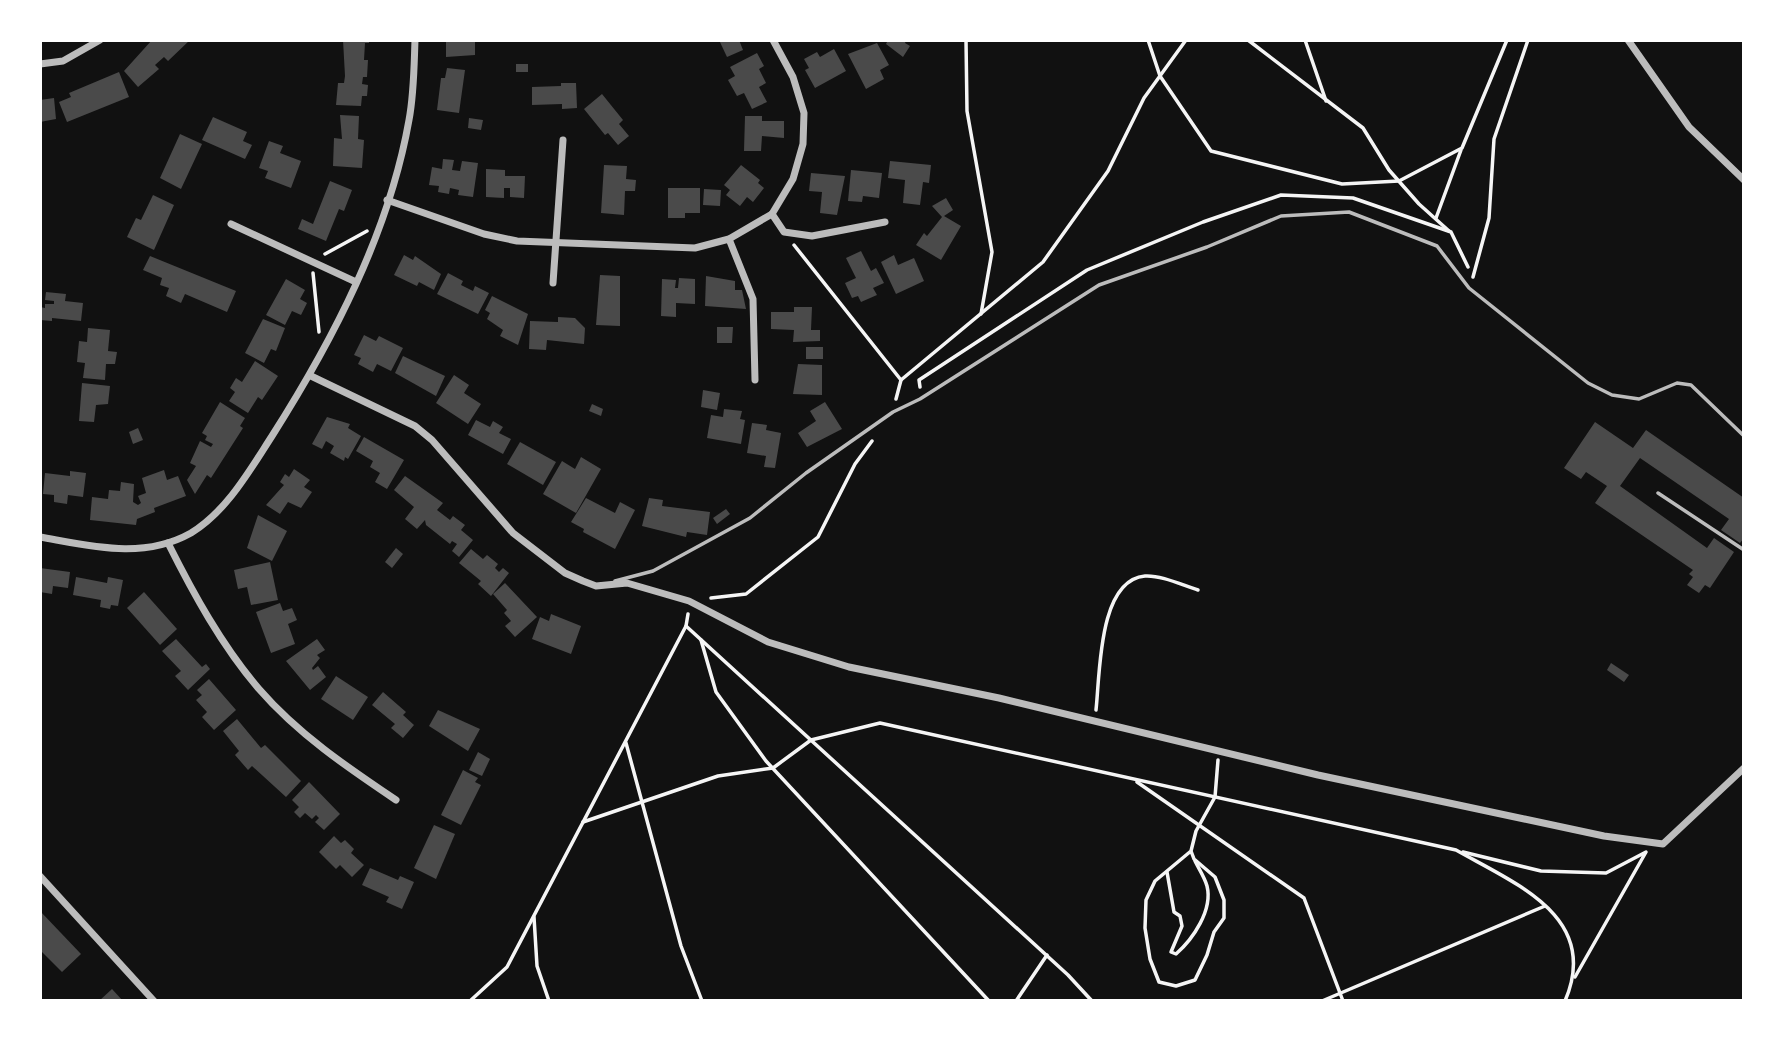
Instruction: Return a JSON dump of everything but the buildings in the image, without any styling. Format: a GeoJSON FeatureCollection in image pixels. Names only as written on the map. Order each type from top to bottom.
{"type":"FeatureCollection","features":[{"type":"Feature","properties":{"kind":"street"},"geometry":{"type":"LineString","coordinates":[[40,64],[63,61],[100,40]]}},
{"type":"Feature","properties":{"kind":"street"},"geometry":{"type":"LineString","coordinates":[[40,537],[118,550],[168,543],[191,532],[214,514],[235,491],[311,376],[355,282],[387,200],[409,121],[415,40]]}},
{"type":"Feature","properties":{"kind":"street"},"geometry":{"type":"LineString","coordinates":[[387,200],[484,234],[517,241],[695,248],[729,239],[772,214],[793,179],[803,144],[804,113],[793,77],[773,40]]}},
{"type":"Feature","properties":{"kind":"street"},"geometry":{"type":"LineString","coordinates":[[1628,40],[1689,127],[1744,180]]}},
{"type":"Feature","properties":{"kind":"street"},"geometry":{"type":"LineString","coordinates":[[553,283],[563,140]]}},
{"type":"Feature","properties":{"kind":"street"},"geometry":{"type":"LineString","coordinates":[[772,214],[784,232],[812,236],[885,222]]}},
{"type":"Feature","properties":{"kind":"street"},"geometry":{"type":"LineString","coordinates":[[231,224],[355,282]]}},
{"type":"Feature","properties":{"kind":"street"},"geometry":{"type":"LineString","coordinates":[[729,239],[753,299],[755,380]]}},
{"type":"Feature","properties":{"kind":"street"},"geometry":{"type":"LineString","coordinates":[[311,376],[415,426],[432,440],[513,533],[565,573],[596,586],[627,583],[689,601],[768,642],[849,667],[1590,833],[1663,844],[1744,768]]}},
{"type":"Feature","properties":{"kind":"street"},"geometry":{"type":"LineString","coordinates":[[168,543],[228,647],[258,688],[335,759],[396,800]]}},
{"type":"Feature","properties":{"kind":"street"},"geometry":{"type":"LineString","coordinates":[[40,876],[154,1001]]}},
{"type":"Feature","properties":{"kind":"lane"},"geometry":{"type":"LineString","coordinates":[[596,586],[653,570],[750,518],[806,473],[894,412],[920,399],[1099,285],[1207,247],[1281,216],[1349,212],[1437,246],[1469,288],[1588,383],[1612,394],[1639,399],[1677,383],[1691,384],[1744,436]]}},
{"type":"Feature","properties":{"kind":"lane"},"geometry":{"type":"LineString","coordinates":[[1658,494],[1744,550]]}},
{"type":"Feature","properties":{"kind":"path"},"geometry":{"type":"LineString","coordinates":[[966,40],[969,49],[967,111],[992,253],[980,317]]}},
{"type":"Feature","properties":{"kind":"path"},"geometry":{"type":"LineString","coordinates":[[1149,40],[1160,76],[1211,151],[1342,184],[1399,181],[1462,148]]}},
{"type":"Feature","properties":{"kind":"path"},"geometry":{"type":"LineString","coordinates":[[894,412],[901,380],[1043,262],[1108,171],[1144,98],[1186,40]]}},
{"type":"Feature","properties":{"kind":"path"},"geometry":{"type":"LineString","coordinates":[[1248,40],[1363,128],[1399,181],[1451,232],[1473,278],[1489,218],[1494,139],[1528,40]]}},
{"type":"Feature","properties":{"kind":"path"},"geometry":{"type":"LineString","coordinates":[[1305,40],[1327,102]]}},
{"type":"Feature","properties":{"kind":"path"},"geometry":{"type":"LineString","coordinates":[[1436,219],[1507,40]]}},
{"type":"Feature","properties":{"kind":"path"},"geometry":{"type":"LineString","coordinates":[[920,399],[919,380],[1087,270],[1203,222],[1281,195],[1353,198],[1451,232]]}},
{"type":"Feature","properties":{"kind":"path"},"geometry":{"type":"LineString","coordinates":[[784,232],[901,380]]}},
{"type":"Feature","properties":{"kind":"path"},"geometry":{"type":"LineString","coordinates":[[470,1001],[506,967],[686,626],[689,601],[746,594],[818,537],[855,464],[878,433]]}},
{"type":"Feature","properties":{"kind":"path"},"geometry":{"type":"LineString","coordinates":[[1094,721],[1106,621],[1110,604],[1117,592],[1130,581],[1145,576],[1198,590]]}},
{"type":"Feature","properties":{"kind":"path"},"geometry":{"type":"LineString","coordinates":[[686,626],[1047,955],[1092,1001]]}},
{"type":"Feature","properties":{"kind":"path"},"geometry":{"type":"LineString","coordinates":[[701,639],[716,692],[773,768],[989,1001]]}},
{"type":"Feature","properties":{"kind":"path"},"geometry":{"type":"LineString","coordinates":[[583,821],[718,776],[773,768],[811,740],[880,723],[1541,871],[1606,873],[1646,852],[1574,979],[1565,1001]]}},
{"type":"Feature","properties":{"kind":"path"},"geometry":{"type":"LineString","coordinates":[[626,741],[681,946],[702,1001]]}},
{"type":"Feature","properties":{"kind":"path"},"geometry":{"type":"LineString","coordinates":[[1194,859],[1215,877],[1224,900],[1224,919],[1214,932],[1208,955],[1195,980],[1176,986],[1159,982],[1150,959],[1145,928],[1146,900],[1155,881],[1191,851],[1199,825],[1215,797],[1221,752]]}},
{"type":"Feature","properties":{"kind":"path"},"geometry":{"type":"LineString","coordinates":[[1135,780],[1304,898],[1343,1001]]}},
{"type":"Feature","properties":{"kind":"path"},"geometry":{"type":"LineString","coordinates":[[1456,850],[1534,894],[1569,931],[1574,979]]}},
{"type":"Feature","properties":{"kind":"path"},"geometry":{"type":"LineString","coordinates":[[1167,872],[1174,912],[1180,916],[1182,926],[1171,952],[1176,954],[1198,929],[1208,888],[1191,851]]}},
{"type":"Feature","properties":{"kind":"path"},"geometry":{"type":"LineString","coordinates":[[1322,1001],[1545,906]]}},
{"type":"Feature","properties":{"kind":"path"},"geometry":{"type":"LineString","coordinates":[[534,915],[537,966],[549,1001]]}},
{"type":"Feature","properties":{"kind":"path"},"geometry":{"type":"LineString","coordinates":[[1016,1001],[1047,955]]}}]}
